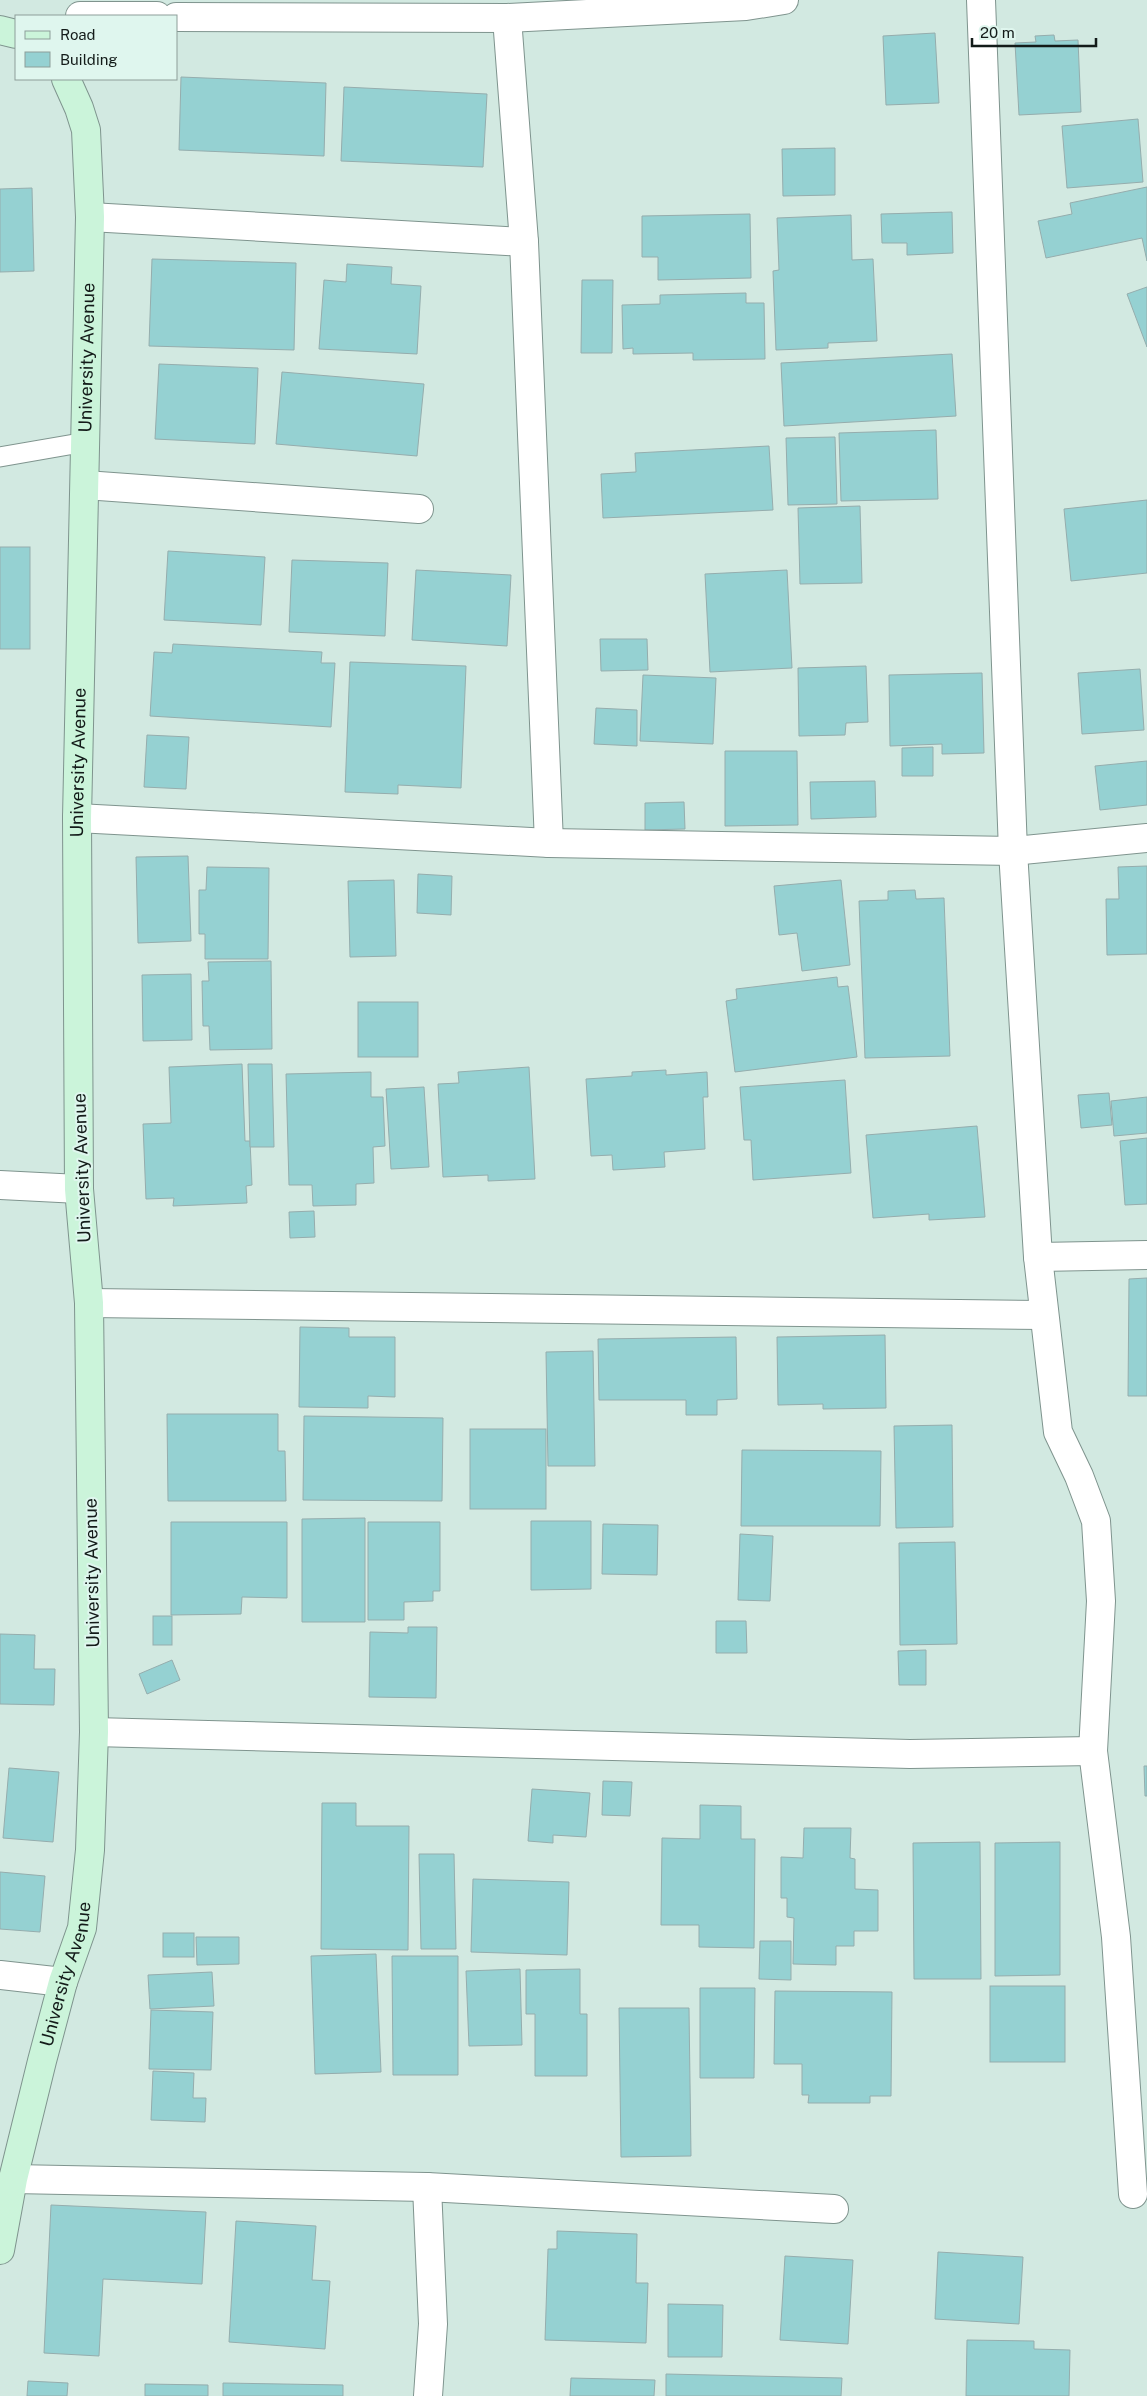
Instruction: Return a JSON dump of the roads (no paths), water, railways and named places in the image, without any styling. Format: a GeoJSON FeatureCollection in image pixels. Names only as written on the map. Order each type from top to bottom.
{"type":"FeatureCollection","features":[{"type":"Feature","properties":{"kind":"street"},"geometry":{"type":"LineString","coordinates":[[178,17],[507,18],[746,6],[784,0]]}},
{"type":"Feature","properties":{"kind":"street"},"geometry":{"type":"LineString","coordinates":[[982,0],[1013,851],[1038,1257],[1058,1432],[1079,1476],[1096,1521],[1101,1601],[1093,1752],[1116,1938],[1133,2194]]}},
{"type":"Feature","properties":{"kind":"street"},"geometry":{"type":"LineString","coordinates":[[82,10],[144,15]]}},
{"type":"Feature","properties":{"kind":"street"},"geometry":{"type":"LineString","coordinates":[[507,18],[524,242],[550,843]]}},
{"type":"Feature","properties":{"kind":"street"},"geometry":{"type":"LineString","coordinates":[[0,30],[15,34]]}},
{"type":"Feature","properties":{"kind":"street","name":"University Avenue"},"geometry":{"type":"LineString","coordinates":[[0,2250],[13,2179],[64,1982],[82,1928],[90,1850],[94,1732],[89,1303],[79,1189],[77,818],[79,686],[86,485],[90,217],[86,130],[66,80]]}},
{"type":"Feature","properties":{"kind":"street"},"geometry":{"type":"LineString","coordinates":[[90,217],[524,242]]}},
{"type":"Feature","properties":{"kind":"street"},"geometry":{"type":"LineString","coordinates":[[86,485],[419,509]]}},
{"type":"Feature","properties":{"kind":"street"},"geometry":{"type":"LineString","coordinates":[[77,818],[550,843],[1013,851],[1147,838]]}},
{"type":"Feature","properties":{"kind":"street"},"geometry":{"type":"LineString","coordinates":[[0,1185],[79,1189]]}},
{"type":"Feature","properties":{"kind":"street"},"geometry":{"type":"LineString","coordinates":[[1038,1257],[1147,1255]]}},
{"type":"Feature","properties":{"kind":"street"},"geometry":{"type":"LineString","coordinates":[[89,1303],[1044,1315]]}},
{"type":"Feature","properties":{"kind":"street"},"geometry":{"type":"LineString","coordinates":[[94,1732],[910,1754],[1093,1752]]}},
{"type":"Feature","properties":{"kind":"street"},"geometry":{"type":"LineString","coordinates":[[0,1975],[64,1982]]}},
{"type":"Feature","properties":{"kind":"street"},"geometry":{"type":"LineString","coordinates":[[13,2179],[427,2187],[834,2209]]}},
{"type":"Feature","properties":{"kind":"street"},"geometry":{"type":"LineString","coordinates":[[427,2187],[433,2324],[428,2396]]}},
{"type":"Feature","properties":{"kind":"lane"},"geometry":{"type":"LineString","coordinates":[[0,457],[86,442]]}}]}
